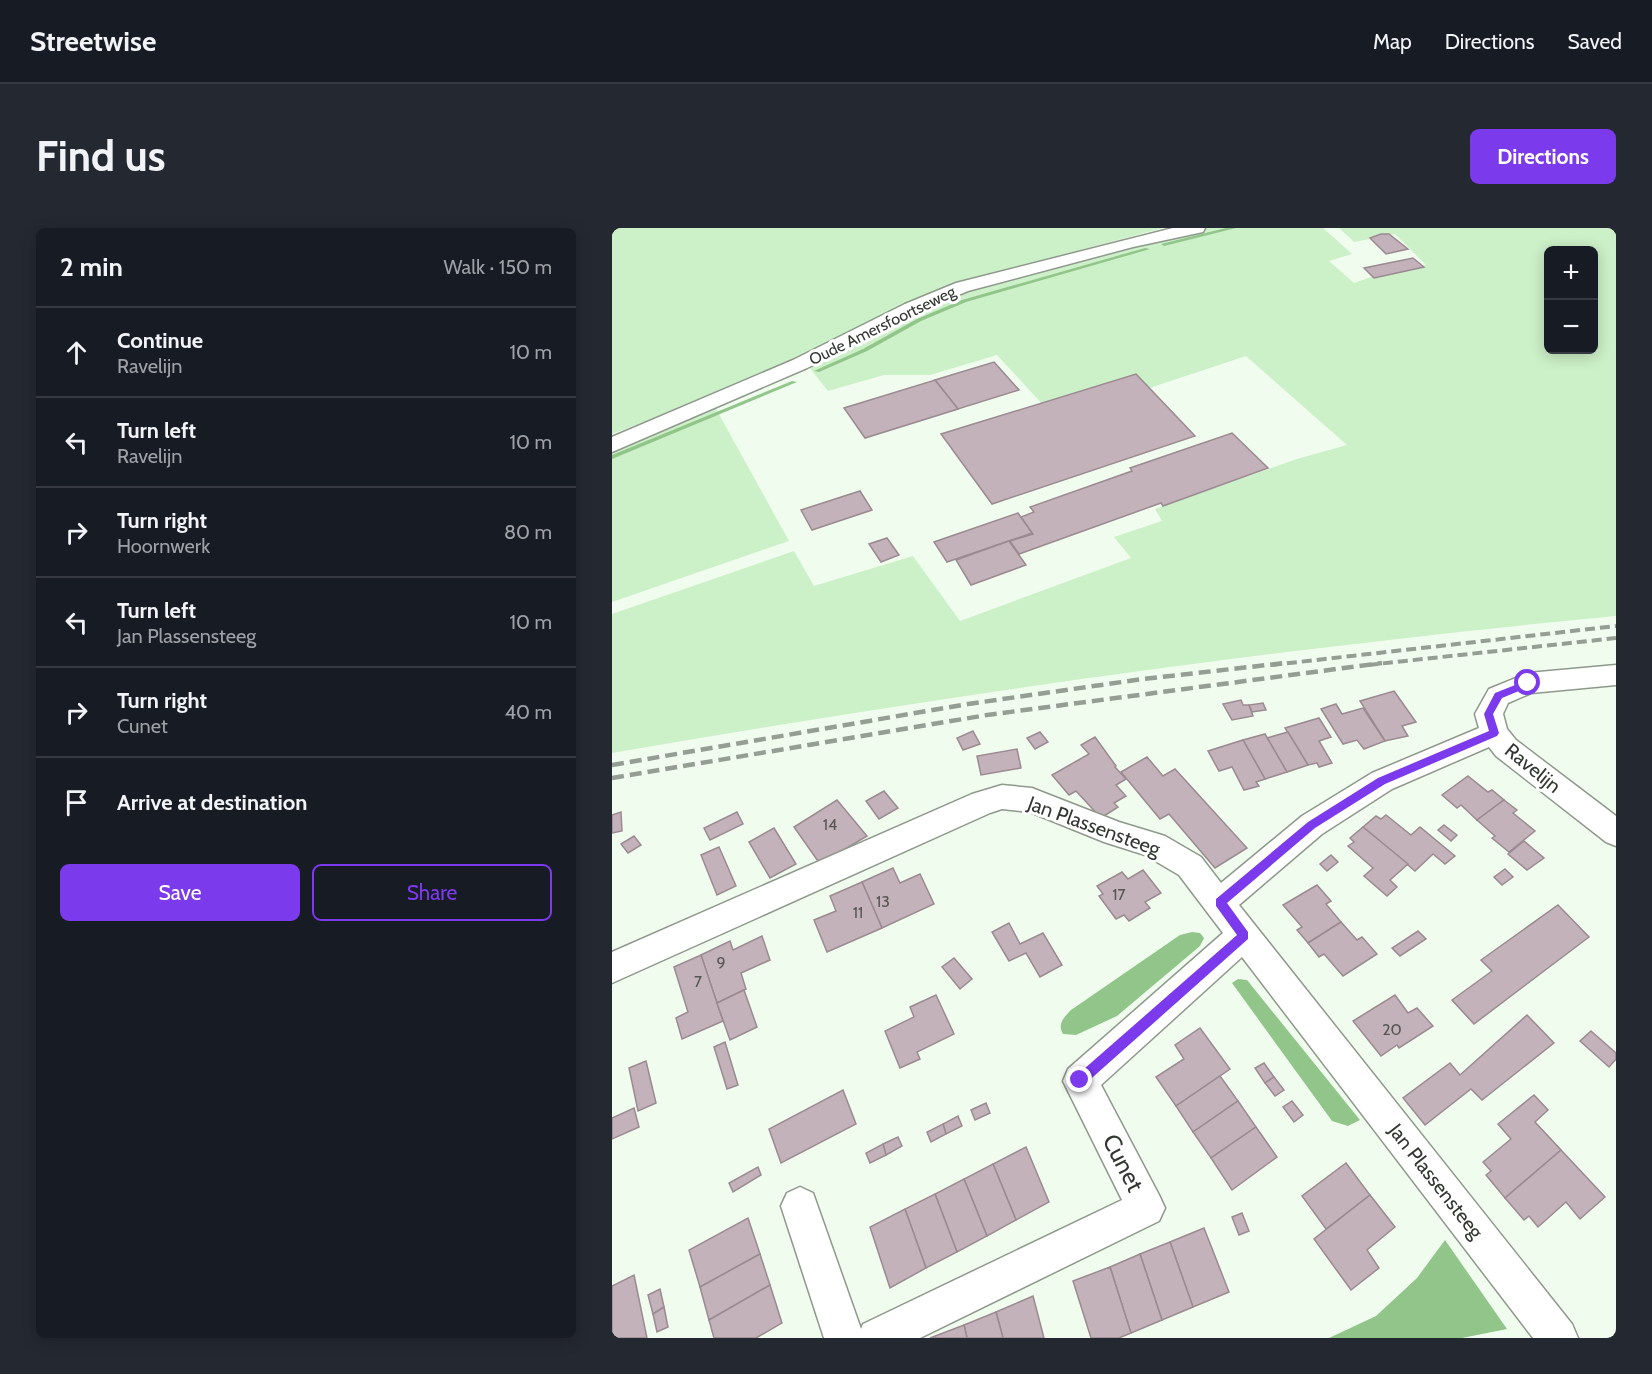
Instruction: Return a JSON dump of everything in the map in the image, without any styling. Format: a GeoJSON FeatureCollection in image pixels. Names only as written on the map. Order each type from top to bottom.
{"type":"FeatureCollection","features":[{"type":"Feature","properties":{"kind":"street","name":"Oude Amersfoortseweg"},"geometry":{"type":"LineString","coordinates":[[612,445],[800,364],[912,308],[962,287],[1131,242],[1197,228]]}},
{"type":"Feature","properties":{"kind":"street","name":"Ravelijn"},"geometry":{"type":"LineString","coordinates":[[1616,675],[1528,683],[1498,696],[1489,714],[1494,733],[1506,748],[1616,833]]}},
{"type":"Feature","properties":{"kind":"street"},"geometry":{"type":"LineString","coordinates":[[1220,903],[1312,825],[1382,781],[1494,733]]}},
{"type":"Feature","properties":{"kind":"street","name":"Jan Plassensteeg"},"geometry":{"type":"LineString","coordinates":[[612,968],[982,803],[1002,797],[1032,800],[1114,833],[1154,845],[1190,866],[1558,1338]]}},
{"type":"Feature","properties":{"kind":"street","name":"Cunet"},"geometry":{"type":"LineString","coordinates":[[878,1338],[1146,1208],[1080,1080],[1244,935]]}},
{"type":"Feature","properties":{"kind":"street"},"geometry":{"type":"LineString","coordinates":[[800,1206],[844,1338]]}},
{"type":"Feature","properties":{"kind":"shaded area"},"geometry":{"type":"Polygon","coordinates":[[[612,228],[1163,228],[964,281],[916,299],[787,362],[678,409],[612,434],[612,228]]]}},
{"type":"Feature","properties":{"kind":"shaded area"},"geometry":{"type":"Polygon","coordinates":[[[1206,228],[1323,228],[1352,254],[1329,261],[1354,283],[1380,274],[1426,265],[1395,234],[1354,242],[1339,228],[1616,228],[1616,616],[1364,643],[1113,675],[863,712],[612,753],[612,614],[794,551],[814,586],[913,556],[960,621],[1131,558],[1114,537],[1162,521],[1155,509],[1297,459],[1347,445],[1246,356],[1056,419],[997,355],[930,375],[884,375],[828,391],[809,367],[937,304],[1003,280],[1104,252],[1206,228]]]}},
{"type":"Feature","properties":{"kind":"shaded area"},"geometry":{"type":"Polygon","coordinates":[[[715,407],[789,541],[612,602],[612,451],[715,407]]]}},
{"type":"Feature","properties":{"kind":"shaded area"},"geometry":{"type":"Polygon","coordinates":[[[1200,933],[1204,938],[1200,946],[1117,1016],[1076,1035],[1063,1034],[1061,1024],[1071,1010],[1180,935],[1200,933]]]}},
{"type":"Feature","properties":{"kind":"shaded area"},"geometry":{"type":"Polygon","coordinates":[[[1238,979],[1247,980],[1360,1120],[1348,1126],[1332,1121],[1232,983],[1238,979]]]}},
{"type":"Feature","properties":{"kind":"shaded area"},"geometry":{"type":"Polygon","coordinates":[[[1445,1240],[1507,1329],[1462,1338],[1329,1338],[1376,1316],[1417,1278],[1445,1240]]]}},
{"type":"Feature","properties":{"kind":"building"},"geometry":{"type":"Polygon","coordinates":[[[1389,234],[1408,249],[1386,254],[1370,238],[1389,234]]]}},
{"type":"Feature","properties":{"kind":"building"},"geometry":{"type":"Polygon","coordinates":[[[1413,258],[1424,267],[1374,278],[1364,268],[1413,258]]]}},
{"type":"Feature","properties":{"kind":"building"},"geometry":{"type":"Polygon","coordinates":[[[994,362],[1019,390],[958,409],[935,380],[994,362]]]}},
{"type":"Feature","properties":{"kind":"building"},"geometry":{"type":"Polygon","coordinates":[[[1136,374],[1195,436],[992,504],[941,434],[1136,374]]]}},
{"type":"Feature","properties":{"kind":"building"},"geometry":{"type":"Polygon","coordinates":[[[935,380],[958,409],[865,438],[844,408],[935,380]]]}},
{"type":"Feature","properties":{"kind":"building"},"geometry":{"type":"Polygon","coordinates":[[[1232,433],[1268,468],[1163,506],[1161,503],[1019,554],[1010,541],[1033,534],[1021,517],[1034,512],[1030,507],[1132,471],[1130,468],[1232,433]]]}},
{"type":"Feature","properties":{"kind":"building"},"geometry":{"type":"Polygon","coordinates":[[[860,491],[872,510],[812,530],[801,510],[860,491]]]}},
{"type":"Feature","properties":{"kind":"building"},"geometry":{"type":"Polygon","coordinates":[[[1018,513],[1032,533],[947,562],[934,542],[1018,513]]]}},
{"type":"Feature","properties":{"kind":"building"},"geometry":{"type":"Polygon","coordinates":[[[887,538],[899,555],[881,562],[869,544],[887,538]]]}},
{"type":"Feature","properties":{"kind":"building"},"geometry":{"type":"Polygon","coordinates":[[[1009,541],[1026,565],[971,585],[956,560],[1009,541]]]}},
{"type":"Feature","properties":{"kind":"building"},"geometry":{"type":"Polygon","coordinates":[[[1394,691],[1416,722],[1402,726],[1408,736],[1385,741],[1360,701],[1394,691]]]}},
{"type":"Feature","properties":{"kind":"building"},"geometry":{"type":"Polygon","coordinates":[[[1241,700],[1243,705],[1249,705],[1253,716],[1232,720],[1223,704],[1241,700]]]}},
{"type":"Feature","properties":{"kind":"building"},"geometry":{"type":"Polygon","coordinates":[[[1263,703],[1266,710],[1252,712],[1249,705],[1263,703]]]}},
{"type":"Feature","properties":{"kind":"building"},"geometry":{"type":"Polygon","coordinates":[[[1336,704],[1342,714],[1363,708],[1385,741],[1364,749],[1357,740],[1343,744],[1321,709],[1336,704]]]}},
{"type":"Feature","properties":{"kind":"building"},"geometry":{"type":"Polygon","coordinates":[[[1319,718],[1331,737],[1319,741],[1332,763],[1319,767],[1317,763],[1308,765],[1285,728],[1319,718]]]}},
{"type":"Feature","properties":{"kind":"building"},"geometry":{"type":"Polygon","coordinates":[[[973,731],[980,744],[963,750],[957,738],[973,731]]]}},
{"type":"Feature","properties":{"kind":"building"},"geometry":{"type":"Polygon","coordinates":[[[1040,732],[1048,742],[1035,749],[1027,738],[1040,732]]]}},
{"type":"Feature","properties":{"kind":"building"},"geometry":{"type":"Polygon","coordinates":[[[1288,732],[1308,765],[1287,772],[1267,738],[1288,732]]]}},
{"type":"Feature","properties":{"kind":"building"},"geometry":{"type":"Polygon","coordinates":[[[1265,734],[1287,772],[1265,779],[1243,740],[1265,734]]]}},
{"type":"Feature","properties":{"kind":"building"},"geometry":{"type":"Polygon","coordinates":[[[1095,737],[1126,779],[1116,785],[1126,796],[1114,803],[1118,807],[1101,818],[1076,791],[1069,795],[1052,775],[1089,754],[1081,745],[1095,737]]]}},
{"type":"Feature","properties":{"kind":"building"},"geometry":{"type":"Polygon","coordinates":[[[1243,740],[1265,779],[1256,782],[1259,786],[1244,790],[1232,767],[1219,771],[1208,751],[1243,740]]]}},
{"type":"Feature","properties":{"kind":"building"},"geometry":{"type":"Polygon","coordinates":[[[1017,749],[1021,768],[981,775],[977,756],[1017,749]]]}},
{"type":"Feature","properties":{"kind":"building"},"geometry":{"type":"Polygon","coordinates":[[[1147,757],[1163,776],[1175,769],[1247,848],[1215,868],[1169,814],[1160,819],[1121,772],[1147,757]]]}},
{"type":"Feature","properties":{"kind":"building"},"geometry":{"type":"Polygon","coordinates":[[[1468,776],[1488,792],[1492,790],[1504,800],[1477,820],[1461,805],[1457,808],[1442,795],[1468,776]]]}},
{"type":"Feature","properties":{"kind":"building"},"geometry":{"type":"Polygon","coordinates":[[[884,791],[898,808],[879,819],[866,801],[884,791]]]}},
{"type":"Feature","properties":{"kind":"building"},"geometry":{"type":"Polygon","coordinates":[[[837,800],[867,836],[820,864],[794,827],[837,800]]]}},
{"type":"Feature","properties":{"kind":"building"},"geometry":{"type":"Polygon","coordinates":[[[1504,800],[1517,810],[1513,813],[1535,831],[1509,852],[1492,838],[1495,836],[1477,820],[1504,800]]]}},
{"type":"Feature","properties":{"kind":"building"},"geometry":{"type":"Polygon","coordinates":[[[621,812],[622,831],[612,833],[612,815],[621,812]]]}},
{"type":"Feature","properties":{"kind":"building"},"geometry":{"type":"Polygon","coordinates":[[[737,812],[743,824],[710,840],[704,828],[737,812]]]}},
{"type":"Feature","properties":{"kind":"building"},"geometry":{"type":"Polygon","coordinates":[[[1386,815],[1411,835],[1420,827],[1455,856],[1445,864],[1433,854],[1415,871],[1363,827],[1376,816],[1381,819],[1386,815]]]}},
{"type":"Feature","properties":{"kind":"building"},"geometry":{"type":"Polygon","coordinates":[[[1444,825],[1457,835],[1451,841],[1438,830],[1444,825]]]}},
{"type":"Feature","properties":{"kind":"building"},"geometry":{"type":"Polygon","coordinates":[[[1363,827],[1408,864],[1390,880],[1397,887],[1387,896],[1364,876],[1373,868],[1348,846],[1354,842],[1350,838],[1363,827]]]}},
{"type":"Feature","properties":{"kind":"building"},"geometry":{"type":"Polygon","coordinates":[[[774,828],[796,864],[770,878],[749,842],[774,828]]]}},
{"type":"Feature","properties":{"kind":"building"},"geometry":{"type":"Polygon","coordinates":[[[634,836],[641,845],[628,853],[621,844],[634,836]]]}},
{"type":"Feature","properties":{"kind":"building"},"geometry":{"type":"Polygon","coordinates":[[[1524,841],[1544,858],[1527,870],[1508,854],[1524,841]]]}},
{"type":"Feature","properties":{"kind":"building"},"geometry":{"type":"Polygon","coordinates":[[[719,847],[736,886],[717,895],[701,855],[719,847]]]}},
{"type":"Feature","properties":{"kind":"building"},"geometry":{"type":"Polygon","coordinates":[[[1331,855],[1338,862],[1327,871],[1320,864],[1331,855]]]}},
{"type":"Feature","properties":{"kind":"building"},"geometry":{"type":"Polygon","coordinates":[[[893,868],[900,883],[920,874],[934,904],[882,928],[862,882],[893,868]]]}},
{"type":"Feature","properties":{"kind":"building"},"geometry":{"type":"Polygon","coordinates":[[[1505,869],[1513,877],[1502,885],[1494,877],[1505,869]]]}},
{"type":"Feature","properties":{"kind":"building"},"geometry":{"type":"Polygon","coordinates":[[[1143,870],[1161,893],[1145,902],[1150,908],[1129,921],[1124,915],[1116,919],[1099,896],[1103,894],[1097,886],[1122,872],[1128,879],[1143,870]]]}},
{"type":"Feature","properties":{"kind":"building"},"geometry":{"type":"Polygon","coordinates":[[[862,882],[882,928],[827,952],[814,920],[836,911],[830,896],[862,882]]]}},
{"type":"Feature","properties":{"kind":"building"},"geometry":{"type":"Polygon","coordinates":[[[1317,885],[1331,901],[1326,904],[1341,922],[1308,943],[1297,930],[1302,927],[1283,905],[1317,885]]]}},
{"type":"Feature","properties":{"kind":"building"},"geometry":{"type":"Polygon","coordinates":[[[1558,905],[1589,937],[1474,1024],[1452,1000],[1492,971],[1481,960],[1558,905]]]}},
{"type":"Feature","properties":{"kind":"building"},"geometry":{"type":"Polygon","coordinates":[[[1341,922],[1357,940],[1362,937],[1377,954],[1343,976],[1324,954],[1319,957],[1308,943],[1341,922]]]}},
{"type":"Feature","properties":{"kind":"building"},"geometry":{"type":"Polygon","coordinates":[[[1009,923],[1020,944],[1043,933],[1062,965],[1040,977],[1026,953],[1009,961],[992,932],[1009,923]]]}},
{"type":"Feature","properties":{"kind":"building"},"geometry":{"type":"Polygon","coordinates":[[[1418,931],[1426,939],[1400,956],[1392,948],[1418,931]]]}},
{"type":"Feature","properties":{"kind":"building"},"geometry":{"type":"Polygon","coordinates":[[[762,936],[770,960],[741,973],[746,989],[717,1003],[701,955],[730,941],[733,950],[762,936]]]}},
{"type":"Feature","properties":{"kind":"building"},"geometry":{"type":"Polygon","coordinates":[[[701,955],[723,1021],[682,1039],[676,1018],[688,1012],[674,967],[701,955]]]}},
{"type":"Feature","properties":{"kind":"building"},"geometry":{"type":"Polygon","coordinates":[[[954,958],[972,979],[960,989],[942,967],[954,958]]]}},
{"type":"Feature","properties":{"kind":"building"},"geometry":{"type":"Polygon","coordinates":[[[744,990],[757,1027],[730,1040],[717,1003],[744,990]]]}},
{"type":"Feature","properties":{"kind":"building"},"geometry":{"type":"Polygon","coordinates":[[[936,995],[954,1034],[917,1052],[920,1059],[900,1068],[885,1031],[914,1017],[910,1007],[936,995]]]}},
{"type":"Feature","properties":{"kind":"building"},"geometry":{"type":"Polygon","coordinates":[[[1395,995],[1408,1013],[1417,1008],[1433,1026],[1399,1048],[1397,1045],[1381,1056],[1353,1021],[1395,995]]]}},
{"type":"Feature","properties":{"kind":"building"},"geometry":{"type":"Polygon","coordinates":[[[1527,1015],[1554,1043],[1482,1100],[1471,1089],[1425,1125],[1403,1098],[1450,1063],[1460,1075],[1527,1015]]]}},
{"type":"Feature","properties":{"kind":"building"},"geometry":{"type":"Polygon","coordinates":[[[1200,1028],[1230,1069],[1176,1106],[1156,1077],[1184,1059],[1175,1045],[1200,1028]]]}},
{"type":"Feature","properties":{"kind":"building"},"geometry":{"type":"Polygon","coordinates":[[[1591,1031],[1616,1053],[1616,1059],[1609,1067],[1580,1041],[1591,1031]]]}},
{"type":"Feature","properties":{"kind":"building"},"geometry":{"type":"Polygon","coordinates":[[[725,1042],[738,1085],[727,1089],[714,1047],[725,1042]]]}},
{"type":"Feature","properties":{"kind":"building"},"geometry":{"type":"Polygon","coordinates":[[[646,1061],[656,1103],[638,1111],[629,1068],[646,1061]]]}},
{"type":"Feature","properties":{"kind":"building"},"geometry":{"type":"Polygon","coordinates":[[[1264,1063],[1274,1077],[1265,1083],[1255,1068],[1264,1063]]]}},
{"type":"Feature","properties":{"kind":"building"},"geometry":{"type":"Polygon","coordinates":[[[1220,1076],[1238,1101],[1193,1132],[1176,1106],[1220,1076]]]}},
{"type":"Feature","properties":{"kind":"building"},"geometry":{"type":"Polygon","coordinates":[[[1274,1077],[1284,1090],[1275,1096],[1265,1083],[1274,1077]]]}},
{"type":"Feature","properties":{"kind":"building"},"geometry":{"type":"Polygon","coordinates":[[[843,1090],[856,1124],[781,1163],[769,1129],[843,1090]]]}},
{"type":"Feature","properties":{"kind":"building"},"geometry":{"type":"Polygon","coordinates":[[[1534,1095],[1548,1110],[1535,1122],[1561,1150],[1505,1198],[1486,1175],[1491,1171],[1483,1162],[1511,1139],[1498,1124],[1534,1095]]]}},
{"type":"Feature","properties":{"kind":"building"},"geometry":{"type":"Polygon","coordinates":[[[1238,1101],[1256,1127],[1211,1158],[1193,1132],[1238,1101]]]}},
{"type":"Feature","properties":{"kind":"building"},"geometry":{"type":"Polygon","coordinates":[[[1292,1101],[1303,1115],[1294,1122],[1283,1107],[1292,1101]]]}},
{"type":"Feature","properties":{"kind":"building"},"geometry":{"type":"Polygon","coordinates":[[[986,1103],[990,1113],[975,1120],[971,1110],[986,1103]]]}},
{"type":"Feature","properties":{"kind":"building"},"geometry":{"type":"Polygon","coordinates":[[[634,1108],[639,1127],[612,1139],[612,1118],[634,1108]]]}},
{"type":"Feature","properties":{"kind":"building"},"geometry":{"type":"Polygon","coordinates":[[[958,1116],[962,1126],[946,1134],[943,1124],[958,1116]]]}},
{"type":"Feature","properties":{"kind":"building"},"geometry":{"type":"Polygon","coordinates":[[[943,1124],[946,1134],[931,1142],[927,1132],[943,1124]]]}},
{"type":"Feature","properties":{"kind":"building"},"geometry":{"type":"Polygon","coordinates":[[[1256,1127],[1277,1157],[1232,1190],[1211,1158],[1256,1127]]]}},
{"type":"Feature","properties":{"kind":"building"},"geometry":{"type":"Polygon","coordinates":[[[898,1137],[902,1146],[886,1155],[883,1144],[898,1137]]]}},
{"type":"Feature","properties":{"kind":"building"},"geometry":{"type":"Polygon","coordinates":[[[883,1144],[886,1155],[870,1163],[866,1153],[883,1144]]]}},
{"type":"Feature","properties":{"kind":"building"},"geometry":{"type":"Polygon","coordinates":[[[1026,1147],[1049,1202],[1016,1220],[993,1164],[1026,1147]]]}},
{"type":"Feature","properties":{"kind":"building"},"geometry":{"type":"Polygon","coordinates":[[[1561,1150],[1605,1197],[1580,1219],[1566,1202],[1538,1227],[1529,1216],[1524,1220],[1505,1198],[1561,1150]]]}},
{"type":"Feature","properties":{"kind":"building"},"geometry":{"type":"Polygon","coordinates":[[[1346,1163],[1370,1195],[1326,1229],[1302,1196],[1346,1163]]]}},
{"type":"Feature","properties":{"kind":"building"},"geometry":{"type":"Polygon","coordinates":[[[993,1164],[1016,1220],[987,1236],[964,1179],[993,1164]]]}},
{"type":"Feature","properties":{"kind":"building"},"geometry":{"type":"Polygon","coordinates":[[[758,1167],[761,1175],[733,1192],[729,1183],[758,1167]]]}},
{"type":"Feature","properties":{"kind":"building"},"geometry":{"type":"Polygon","coordinates":[[[964,1179],[987,1236],[957,1252],[935,1194],[964,1179]]]}},
{"type":"Feature","properties":{"kind":"building"},"geometry":{"type":"Polygon","coordinates":[[[935,1194],[957,1252],[926,1268],[905,1209],[935,1194]]]}},
{"type":"Feature","properties":{"kind":"building"},"geometry":{"type":"Polygon","coordinates":[[[1370,1195],[1395,1227],[1367,1250],[1379,1268],[1351,1290],[1314,1239],[1370,1195]]]}},
{"type":"Feature","properties":{"kind":"building"},"geometry":{"type":"Polygon","coordinates":[[[905,1209],[926,1268],[890,1288],[870,1227],[905,1209]]]}},
{"type":"Feature","properties":{"kind":"building"},"geometry":{"type":"Polygon","coordinates":[[[1242,1213],[1249,1231],[1239,1235],[1232,1217],[1242,1213]]]}},
{"type":"Feature","properties":{"kind":"building"},"geometry":{"type":"Polygon","coordinates":[[[748,1218],[760,1254],[700,1287],[689,1250],[748,1218]]]}},
{"type":"Feature","properties":{"kind":"building"},"geometry":{"type":"Polygon","coordinates":[[[1204,1228],[1229,1292],[1193,1307],[1170,1242],[1204,1228]]]}},
{"type":"Feature","properties":{"kind":"building"},"geometry":{"type":"Polygon","coordinates":[[[1170,1242],[1193,1307],[1162,1320],[1140,1254],[1170,1242]]]}},
{"type":"Feature","properties":{"kind":"building"},"geometry":{"type":"Polygon","coordinates":[[[760,1254],[770,1285],[709,1320],[700,1287],[760,1254]]]}},
{"type":"Feature","properties":{"kind":"building"},"geometry":{"type":"Polygon","coordinates":[[[1140,1254],[1162,1320],[1131,1333],[1110,1267],[1140,1254]]]}},
{"type":"Feature","properties":{"kind":"building"},"geometry":{"type":"Polygon","coordinates":[[[1110,1267],[1131,1333],[1119,1338],[1091,1338],[1073,1281],[1110,1267]]]}},
{"type":"Feature","properties":{"kind":"building"},"geometry":{"type":"Polygon","coordinates":[[[634,1275],[647,1338],[612,1338],[612,1286],[634,1275]]]}},
{"type":"Feature","properties":{"kind":"building"},"geometry":{"type":"Polygon","coordinates":[[[770,1285],[782,1323],[756,1338],[714,1338],[709,1320],[770,1285]]]}},
{"type":"Feature","properties":{"kind":"building"},"geometry":{"type":"Polygon","coordinates":[[[660,1289],[664,1307],[653,1314],[648,1295],[660,1289]]]}},
{"type":"Feature","properties":{"kind":"building"},"geometry":{"type":"Polygon","coordinates":[[[1033,1296],[1044,1338],[1003,1338],[996,1312],[1033,1296]]]}},
{"type":"Feature","properties":{"kind":"building"},"geometry":{"type":"Polygon","coordinates":[[[664,1307],[668,1327],[657,1332],[653,1314],[664,1307]]]}},
{"type":"Feature","properties":{"kind":"building"},"geometry":{"type":"Polygon","coordinates":[[[996,1312],[1003,1338],[967,1338],[964,1325],[996,1312]]]}},
{"type":"Feature","properties":{"kind":"building"},"geometry":{"type":"Polygon","coordinates":[[[964,1325],[967,1338],[930,1338],[964,1325]]]}},
{"type":"Feature","properties":{"kind":"waterway"},"geometry":{"type":"LineString","coordinates":[[1164,244],[1233,228]]}},
{"type":"Feature","properties":{"kind":"waterway"},"geometry":{"type":"LineString","coordinates":[[817,371],[865,350],[919,320],[964,301],[1147,249]]}},
{"type":"Feature","properties":{"kind":"waterway"},"geometry":{"type":"LineString","coordinates":[[612,457],[794,382]]}},
{"type":"Feature","properties":{"kind":"railway"},"geometry":{"type":"LineString","coordinates":[[1272,665],[1616,626]]}},
{"type":"Feature","properties":{"kind":"railway"},"geometry":{"type":"LineString","coordinates":[[1368,665],[1616,638]]}},
{"type":"Feature","properties":{"kind":"railway"},"geometry":{"type":"LineString","coordinates":[[612,765],[968,704],[1143,679],[1285,663]]}},
{"type":"Feature","properties":{"kind":"railway"},"geometry":{"type":"LineString","coordinates":[[612,778],[987,715],[1382,663]]}},
{"type":"Feature","properties":{"kind":"route"},"geometry":{"type":"LineString","coordinates":[[1080,1080],[1244,935],[1220,903],[1312,825],[1382,781],[1494,733],[1489,714],[1498,696],[1528,683]]}}]}
